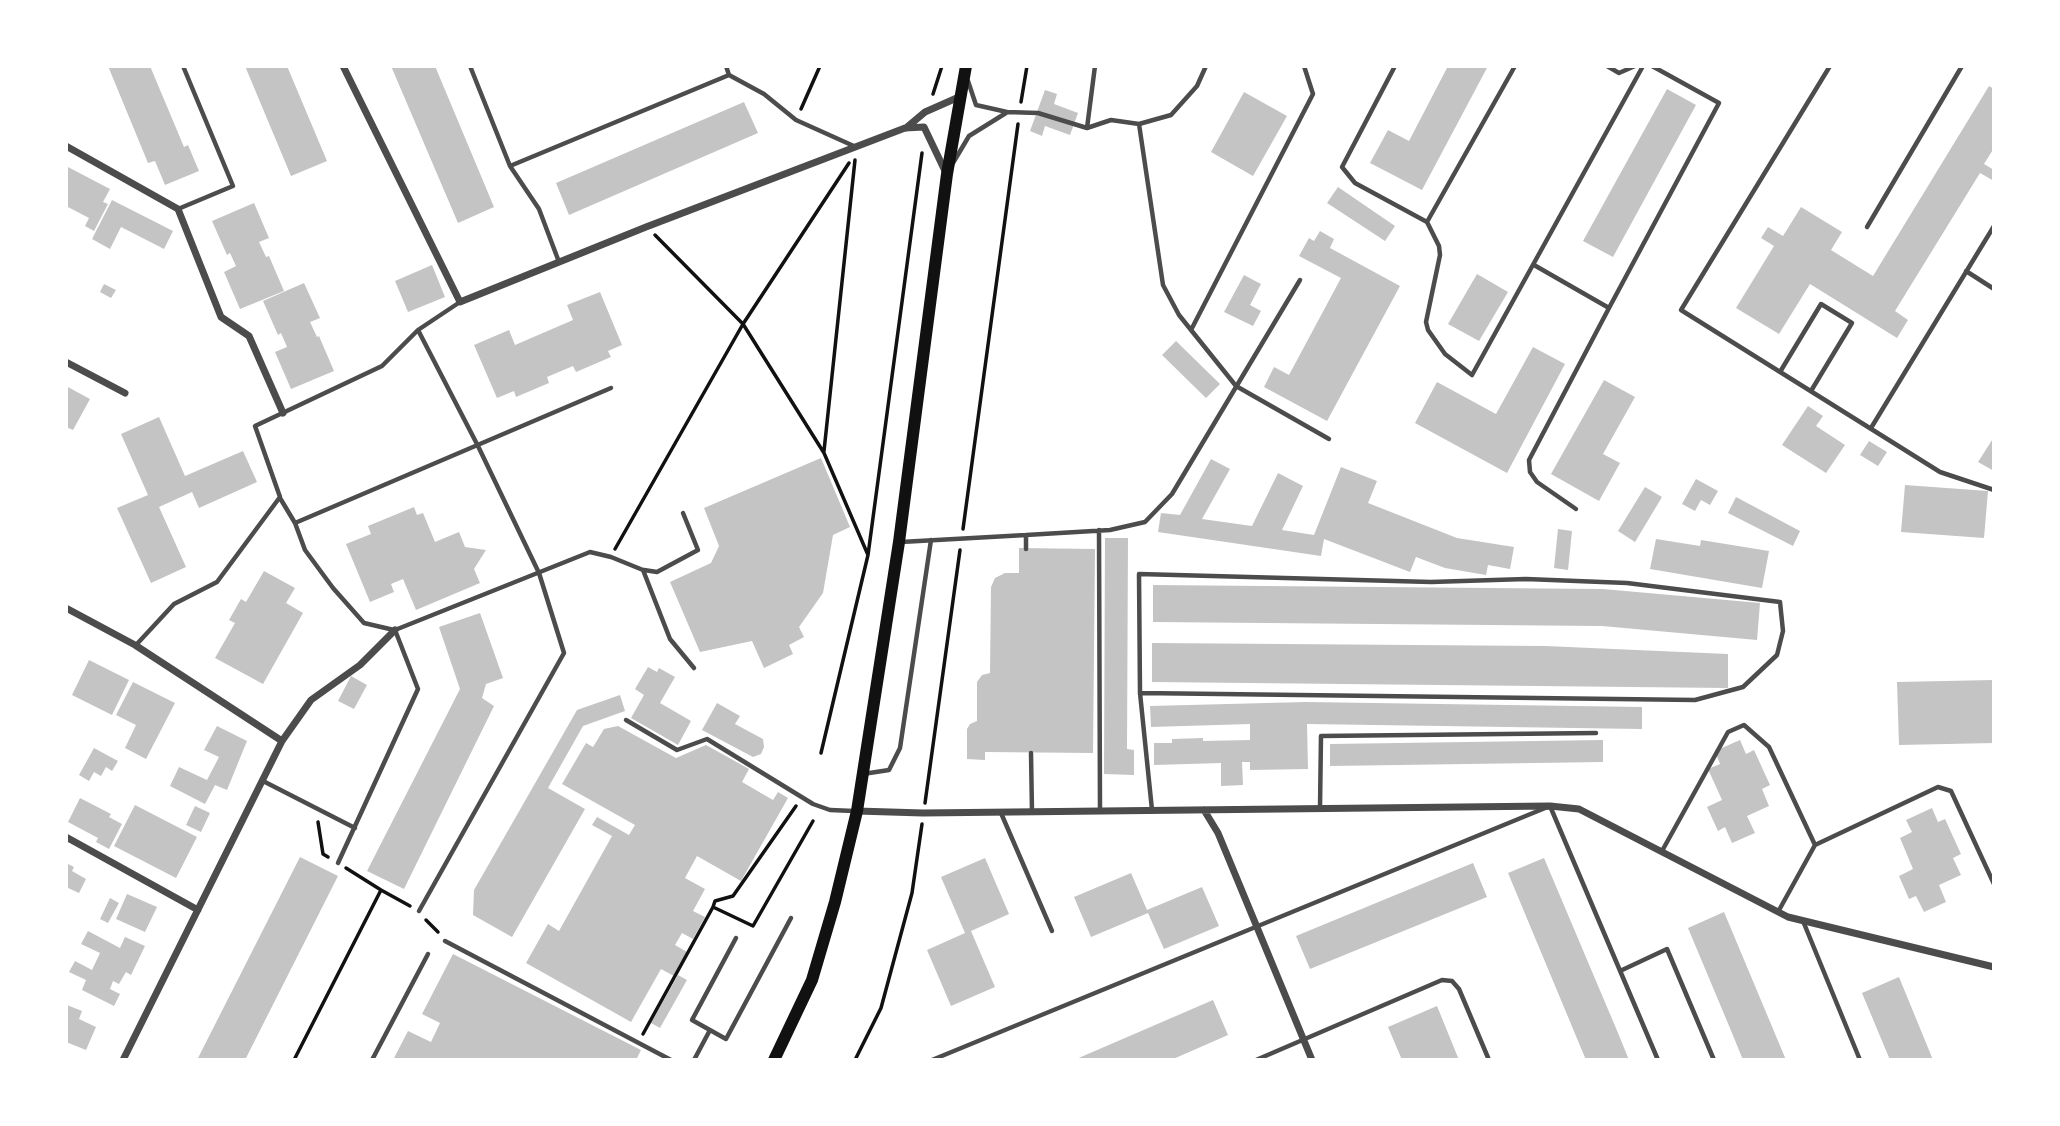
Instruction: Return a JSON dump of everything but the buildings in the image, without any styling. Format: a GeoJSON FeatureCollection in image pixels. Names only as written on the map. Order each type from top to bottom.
{"type":"FeatureCollection","features":[{"type":"Feature","properties":{"kind":"main road"},"geometry":{"type":"LineString","coordinates":[[774,1059],[812,980],[835,902],[857,811],[898,542],[947,174],[965,69]]}},
{"type":"Feature","properties":{"kind":"street"},"geometry":{"type":"LineString","coordinates":[[343,66],[460,302],[646,227],[905,128],[925,112],[959,97]]}},
{"type":"Feature","properties":{"kind":"street"},"geometry":{"type":"LineString","coordinates":[[905,128],[924,127],[947,174]]}},
{"type":"Feature","properties":{"kind":"street"},"geometry":{"type":"LineString","coordinates":[[66,146],[178,209],[221,317],[249,336],[283,413]]}},
{"type":"Feature","properties":{"kind":"street"},"geometry":{"type":"LineString","coordinates":[[66,362],[125,393]]}},
{"type":"Feature","properties":{"kind":"street"},"geometry":{"type":"LineString","coordinates":[[66,608],[135,645],[282,741]]}},
{"type":"Feature","properties":{"kind":"street"},"geometry":{"type":"LineString","coordinates":[[123,1059],[282,741],[311,700],[360,665],[395,630]]}},
{"type":"Feature","properties":{"kind":"street"},"geometry":{"type":"LineString","coordinates":[[857,811],[923,813],[1550,806],[1579,809],[1778,912],[1802,921],[1993,967]]}},
{"type":"Feature","properties":{"kind":"street"},"geometry":{"type":"LineString","coordinates":[[1205,810],[1312,1059]]}},
{"type":"Feature","properties":{"kind":"street"},"geometry":{"type":"LineString","coordinates":[[66,837],[198,909]]}},
{"type":"Feature","properties":{"kind":"lane"},"geometry":{"type":"LineString","coordinates":[[178,209],[233,186],[183,66]]}},
{"type":"Feature","properties":{"kind":"lane"},"geometry":{"type":"LineString","coordinates":[[470,66],[510,166],[539,209],[559,263]]}},
{"type":"Feature","properties":{"kind":"lane"},"geometry":{"type":"LineString","coordinates":[[726,66],[729,75],[764,94],[796,120],[857,147]]}},
{"type":"Feature","properties":{"kind":"lane"},"geometry":{"type":"LineString","coordinates":[[1087,128],[1096,66]]}},
{"type":"Feature","properties":{"kind":"lane"},"geometry":{"type":"LineString","coordinates":[[965,69],[976,104],[1007,112],[1038,113],[1087,128],[1111,120],[1139,124],[1171,115],[1197,86],[1206,66]]}},
{"type":"Feature","properties":{"kind":"lane"},"geometry":{"type":"LineString","coordinates":[[1191,330],[1313,94],[1304,66]]}},
{"type":"Feature","properties":{"kind":"lane"},"geometry":{"type":"LineString","coordinates":[[1395,66],[1342,167],[1355,183],[1427,222],[1439,246],[1440,255],[1426,322],[1428,330],[1445,355],[1472,375],[1643,66]]}},
{"type":"Feature","properties":{"kind":"lane"},"geometry":{"type":"LineString","coordinates":[[1427,222],[1515,66]]}},
{"type":"Feature","properties":{"kind":"lane"},"geometry":{"type":"LineString","coordinates":[[1608,66],[1619,73],[1635,66]]}},
{"type":"Feature","properties":{"kind":"lane"},"geometry":{"type":"LineString","coordinates":[[1576,509],[1536,482],[1530,472],[1530,460],[1719,103],[1652,66]]}},
{"type":"Feature","properties":{"kind":"lane"},"geometry":{"type":"LineString","coordinates":[[1830,66],[1681,310],[1940,472],[1993,490]]}},
{"type":"Feature","properties":{"kind":"lane"},"geometry":{"type":"LineString","coordinates":[[1867,226],[1962,66]]}},
{"type":"Feature","properties":{"kind":"lane"},"geometry":{"type":"LineString","coordinates":[[510,166],[729,75]]}},
{"type":"Feature","properties":{"kind":"lane"},"geometry":{"type":"LineString","coordinates":[[947,174],[969,135],[1007,112]]}},
{"type":"Feature","properties":{"kind":"lane"},"geometry":{"type":"LineString","coordinates":[[1139,124],[1163,285],[1179,314],[1236,386],[1328,439]]}},
{"type":"Feature","properties":{"kind":"lane"},"geometry":{"type":"LineString","coordinates":[[1871,428],[1993,226]]}},
{"type":"Feature","properties":{"kind":"lane"},"geometry":{"type":"LineString","coordinates":[[1534,265],[1609,308]]}},
{"type":"Feature","properties":{"kind":"lane"},"geometry":{"type":"LineString","coordinates":[[1966,271],[1993,289]]}},
{"type":"Feature","properties":{"kind":"lane"},"geometry":{"type":"LineString","coordinates":[[898,542],[1099,530],[1145,522],[1172,494],[1300,280]]}},
{"type":"Feature","properties":{"kind":"lane"},"geometry":{"type":"LineString","coordinates":[[460,302],[418,331],[382,366],[255,426],[280,497],[295,523],[305,550],[333,588],[364,623],[395,630],[590,552],[611,556],[643,570],[657,572],[698,550],[683,513]]}},
{"type":"Feature","properties":{"kind":"lane"},"geometry":{"type":"LineString","coordinates":[[1780,372],[1821,304],[1852,323],[1811,391]]}},
{"type":"Feature","properties":{"kind":"lane"},"geometry":{"type":"LineString","coordinates":[[418,331],[540,573],[564,653],[419,911]]}},
{"type":"Feature","properties":{"kind":"lane"},"geometry":{"type":"LineString","coordinates":[[295,523],[611,387]]}},
{"type":"Feature","properties":{"kind":"lane"},"geometry":{"type":"LineString","coordinates":[[135,645],[174,604],[217,582],[280,497]]}},
{"type":"Feature","properties":{"kind":"lane"},"geometry":{"type":"LineString","coordinates":[[1099,530],[1100,811]]}},
{"type":"Feature","properties":{"kind":"lane"},"geometry":{"type":"LineString","coordinates":[[1026,535],[1026,549]]}},
{"type":"Feature","properties":{"kind":"lane"},"geometry":{"type":"LineString","coordinates":[[863,775],[889,769],[900,748],[931,540]]}},
{"type":"Feature","properties":{"kind":"lane"},"geometry":{"type":"LineString","coordinates":[[643,570],[670,639],[694,668]]}},
{"type":"Feature","properties":{"kind":"lane"},"geometry":{"type":"LineString","coordinates":[[1140,694],[1695,700],[1742,687],[1777,655],[1783,631],[1780,602],[1627,583],[1551,580],[1432,582],[1139,574],[1140,694],[1152,810]]}},
{"type":"Feature","properties":{"kind":"lane"},"geometry":{"type":"LineString","coordinates":[[338,863],[418,690],[395,630]]}},
{"type":"Feature","properties":{"kind":"lane"},"geometry":{"type":"LineString","coordinates":[[626,720],[677,750],[707,739],[813,804],[830,810],[857,811]]}},
{"type":"Feature","properties":{"kind":"lane"},"geometry":{"type":"LineString","coordinates":[[1661,852],[1728,732],[1745,725],[1769,747],[1815,845]]}},
{"type":"Feature","properties":{"kind":"lane"},"geometry":{"type":"LineString","coordinates":[[1320,808],[1321,736],[1596,733]]}},
{"type":"Feature","properties":{"kind":"lane"},"geometry":{"type":"LineString","coordinates":[[1031,752],[1032,811]]}},
{"type":"Feature","properties":{"kind":"lane"},"geometry":{"type":"LineString","coordinates":[[263,781],[355,828]]}},
{"type":"Feature","properties":{"kind":"lane"},"geometry":{"type":"LineString","coordinates":[[1778,912],[1815,845],[1938,787],[1951,791],[1993,884]]}},
{"type":"Feature","properties":{"kind":"lane"},"geometry":{"type":"LineString","coordinates":[[932,1059],[1550,806],[1658,1059]]}},
{"type":"Feature","properties":{"kind":"lane"},"geometry":{"type":"LineString","coordinates":[[1000,812],[1052,931]]}},
{"type":"Feature","properties":{"kind":"lane"},"geometry":{"type":"LineString","coordinates":[[736,938],[692,1020],[726,1039],[791,918]]}},
{"type":"Feature","properties":{"kind":"lane"},"geometry":{"type":"LineString","coordinates":[[1802,921],[1860,1059]]}},
{"type":"Feature","properties":{"kind":"lane"},"geometry":{"type":"LineString","coordinates":[[445,941],[671,1059]]}},
{"type":"Feature","properties":{"kind":"lane"},"geometry":{"type":"LineString","coordinates":[[1620,971],[1667,949],[1714,1059]]}},
{"type":"Feature","properties":{"kind":"lane"},"geometry":{"type":"LineString","coordinates":[[372,1059],[428,954]]}},
{"type":"Feature","properties":{"kind":"lane"},"geometry":{"type":"LineString","coordinates":[[1256,1059],[1441,980],[1452,981],[1459,989],[1489,1059]]}},
{"type":"Feature","properties":{"kind":"lane"},"geometry":{"type":"LineString","coordinates":[[694,1059],[710,1030]]}},
{"type":"Feature","properties":{"kind":"path"},"geometry":{"type":"LineString","coordinates":[[796,120],[820,66]]}},
{"type":"Feature","properties":{"kind":"path"},"geometry":{"type":"LineString","coordinates":[[855,1059],[881,1008],[912,893],[1027,66]]}},
{"type":"Feature","properties":{"kind":"path"},"geometry":{"type":"LineString","coordinates":[[821,753],[868,555],[923,146]]}},
{"type":"Feature","properties":{"kind":"path"},"geometry":{"type":"LineString","coordinates":[[611,556],[743,324],[856,153],[824,453]]}},
{"type":"Feature","properties":{"kind":"path"},"geometry":{"type":"LineString","coordinates":[[646,227],[743,324],[824,453],[868,555]]}},
{"type":"Feature","properties":{"kind":"path"},"geometry":{"type":"LineString","coordinates":[[639,1042],[715,901],[733,896],[803,796]]}},
{"type":"Feature","properties":{"kind":"path"},"geometry":{"type":"LineString","coordinates":[[294,1059],[381,890],[323,854],[316,809]]}},
{"type":"Feature","properties":{"kind":"path"},"geometry":{"type":"LineString","coordinates":[[713,907],[753,926],[813,821]]}}]}
